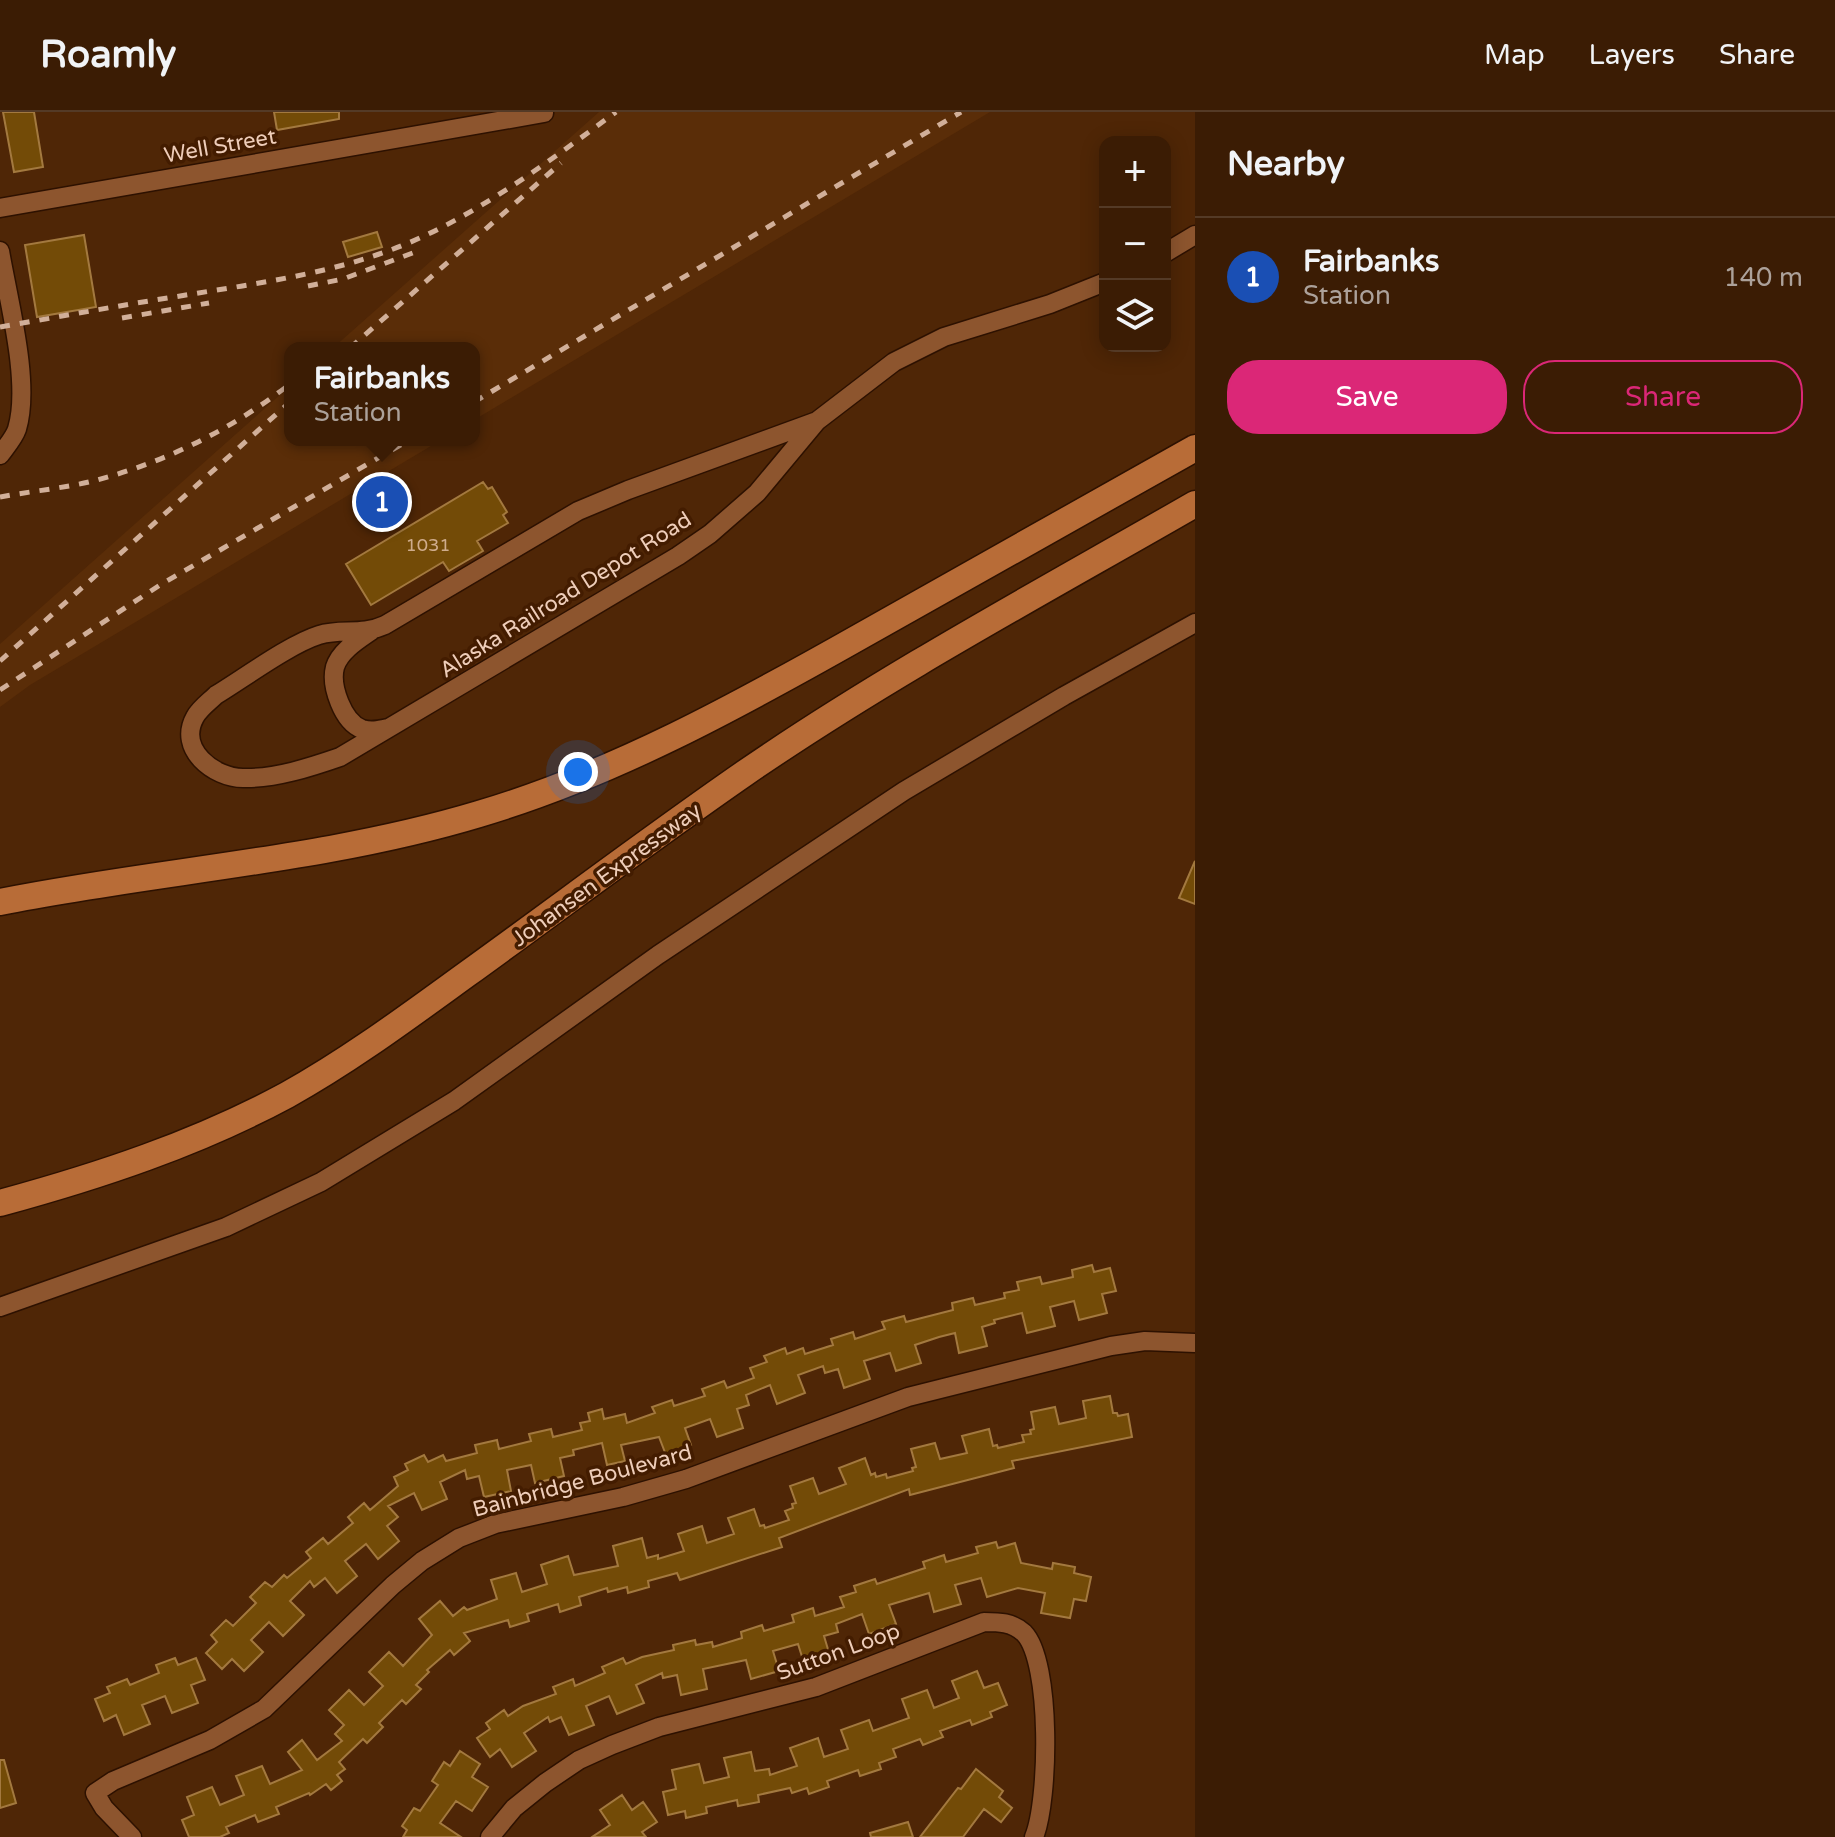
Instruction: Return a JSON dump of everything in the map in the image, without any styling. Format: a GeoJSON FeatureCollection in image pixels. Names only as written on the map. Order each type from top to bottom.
{"type":"FeatureCollection","features":[{"type":"Feature","properties":{"kind":"highway"},"geometry":{"type":"LineString","coordinates":[[0,902],[345,846],[481,814],[560,787],[689,729],[788,677],[1195,448]]}},
{"type":"Feature","properties":{"kind":"highway","name":"Johansen Expressway"},"geometry":{"type":"LineString","coordinates":[[0,1203],[79,1182],[131,1164],[235,1121],[288,1094],[399,1023],[760,764],[924,661],[1195,504]]}},
{"type":"Feature","properties":{"kind":"street","name":"Well Street"},"geometry":{"type":"LineString","coordinates":[[0,208],[544,113]]}},
{"type":"Feature","properties":{"kind":"street"},"geometry":{"type":"LineString","coordinates":[[1171,249],[1195,235]]}},
{"type":"Feature","properties":{"kind":"street"},"geometry":{"type":"LineString","coordinates":[[0,251],[22,398],[16,431],[0,455]]}},
{"type":"Feature","properties":{"kind":"street","name":"Alaska Railroad Depot Road"},"geometry":{"type":"LineString","coordinates":[[371,631],[338,631],[307,640],[216,695],[194,719],[190,732],[192,744],[200,758],[211,769],[242,778],[317,765],[340,757],[710,534],[757,493],[817,421],[870,379],[923,346],[1099,284]]}},
{"type":"Feature","properties":{"kind":"street","name":"Alaska Railroad Depot Road"},"geometry":{"type":"LineString","coordinates":[[394,726],[377,731],[358,728],[346,714],[336,689],[336,667],[340,657],[371,631],[601,500],[817,421]]}},
{"type":"Feature","properties":{"kind":"street"},"geometry":{"type":"LineString","coordinates":[[0,1307],[226,1227],[321,1182],[454,1101],[658,955],[904,791],[1195,623]]}},
{"type":"Feature","properties":{"kind":"street","name":"Bainbridge Boulevard"},"geometry":{"type":"LineString","coordinates":[[132,1837],[104,1808],[95,1793],[113,1781],[210,1740],[264,1709],[402,1577],[422,1561],[471,1533],[495,1524],[623,1497],[686,1479],[908,1397],[964,1382],[1111,1346],[1145,1341],[1195,1343]]}},
{"type":"Feature","properties":{"kind":"street","name":"Sutton Loop"},"geometry":{"type":"LineString","coordinates":[[490,1837],[514,1808],[545,1783],[579,1760],[612,1745],[659,1727],[816,1687],[984,1622],[1007,1622],[1024,1633],[1035,1650],[1045,1711],[1040,1822],[1034,1837]]}},
{"type":"Feature","properties":{"kind":"shaded area"},"geometry":{"type":"Polygon","coordinates":[[[599,112],[990,112],[480,416],[480,342],[340,342],[599,112]]]}},
{"type":"Feature","properties":{"kind":"shaded area"},"geometry":{"type":"Polygon","coordinates":[[[284,391],[284,446],[431,446],[30,685],[0,707],[0,644],[284,391]]]}},
{"type":"Feature","properties":{"kind":"building"},"geometry":{"type":"Polygon","coordinates":[[[3,112],[34,112],[43,167],[14,172],[3,112]]]}},
{"type":"Feature","properties":{"kind":"building"},"geometry":{"type":"Polygon","coordinates":[[[274,112],[339,112],[339,119],[277,130],[274,112]]]}},
{"type":"Feature","properties":{"kind":"building"},"geometry":{"type":"Polygon","coordinates":[[[377,232],[382,247],[348,257],[343,242],[377,232]]]}},
{"type":"Feature","properties":{"kind":"building"},"geometry":{"type":"Polygon","coordinates":[[[84,235],[96,307],[37,317],[25,245],[84,235]]]}},
{"type":"Feature","properties":{"kind":"building"},"geometry":{"type":"Polygon","coordinates":[[[483,482],[488,489],[492,487],[507,512],[503,515],[508,523],[477,541],[483,551],[449,571],[443,562],[371,605],[346,564],[483,482]]]}},
{"type":"Feature","properties":{"kind":"building"},"geometry":{"type":"Polygon","coordinates":[[[1195,861],[1195,904],[1179,898],[1195,861]]]}},
{"type":"Feature","properties":{"kind":"building"},"geometry":{"type":"Polygon","coordinates":[[[1092,1265],[1094,1272],[1110,1268],[1116,1291],[1102,1294],[1107,1313],[1079,1320],[1074,1301],[1050,1307],[1055,1326],[1027,1333],[1022,1313],[994,1320],[995,1323],[982,1327],[987,1346],[959,1353],[955,1333],[939,1337],[915,1345],[921,1363],[896,1371],[890,1353],[864,1361],[870,1379],[844,1388],[838,1369],[825,1373],[823,1366],[798,1375],[805,1393],[777,1404],[770,1385],[746,1395],[749,1405],[737,1409],[743,1428],[717,1437],[710,1419],[685,1428],[691,1445],[666,1455],[659,1437],[621,1445],[625,1461],[607,1465],[602,1443],[573,1450],[574,1455],[560,1458],[564,1476],[535,1483],[531,1465],[507,1470],[511,1491],[484,1497],[479,1476],[467,1479],[465,1470],[440,1482],[447,1499],[422,1510],[414,1493],[388,1506],[398,1517],[387,1526],[399,1541],[378,1559],[366,1544],[345,1561],[357,1576],[337,1593],[325,1578],[314,1587],[310,1581],[290,1601],[304,1615],[283,1636],[269,1622],[251,1640],[263,1652],[244,1671],[232,1659],[222,1669],[206,1653],[217,1642],[211,1635],[226,1620],[233,1626],[256,1603],[250,1597],[265,1582],[272,1587],[284,1575],[287,1578],[311,1558],[306,1552],[323,1538],[328,1544],[353,1523],[348,1517],[364,1503],[370,1510],[398,1486],[394,1477],[408,1470],[405,1464],[424,1455],[428,1462],[443,1455],[446,1461],[477,1453],[475,1445],[497,1440],[499,1449],[531,1441],[529,1434],[551,1429],[553,1437],[582,1430],[580,1423],[590,1421],[588,1413],[602,1409],[604,1419],[625,1414],[627,1423],[655,1413],[652,1407],[672,1400],[674,1406],[705,1396],[702,1389],[724,1381],[727,1388],[754,1378],[750,1368],[767,1362],[764,1356],[785,1348],[787,1354],[803,1348],[805,1354],[833,1345],[831,1339],[853,1332],[855,1339],[885,1329],[882,1322],[904,1316],[906,1322],[953,1310],[952,1303],[973,1298],[975,1305],[1005,1298],[1004,1293],[1019,1290],[1017,1282],[1040,1277],[1042,1284],[1073,1277],[1072,1270],[1092,1265]]]}},
{"type":"Feature","properties":{"kind":"building"},"geometry":{"type":"Polygon","coordinates":[[[1110,1396],[1113,1413],[1118,1416],[1128,1414],[1132,1437],[1012,1461],[1014,1468],[910,1495],[909,1489],[779,1538],[782,1547],[680,1580],[677,1573],[648,1581],[649,1587],[628,1593],[627,1587],[608,1592],[607,1588],[579,1597],[581,1605],[560,1612],[558,1604],[527,1614],[529,1621],[510,1627],[508,1620],[464,1633],[470,1641],[454,1655],[450,1650],[427,1670],[429,1672],[416,1685],[421,1689],[406,1704],[402,1700],[379,1723],[383,1727],[367,1743],[363,1739],[339,1762],[345,1769],[337,1775],[342,1781],[331,1790],[326,1784],[310,1795],[276,1807],[279,1814],[258,1822],[255,1815],[226,1827],[229,1833],[220,1837],[189,1837],[182,1820],[194,1815],[187,1797],[212,1787],[220,1805],[244,1795],[236,1776],[262,1766],[270,1784],[302,1770],[288,1752],[302,1740],[317,1760],[342,1741],[335,1734],[344,1725],[329,1710],[349,1690],[364,1705],[383,1686],[369,1672],[389,1652],[403,1666],[432,1635],[419,1619],[440,1601],[453,1616],[464,1607],[467,1610],[497,1599],[491,1580],[516,1573],[522,1592],[547,1584],[541,1565],[568,1556],[574,1575],[618,1566],[613,1546],[642,1538],[647,1558],[658,1555],[658,1559],[684,1551],[678,1534],[702,1526],[707,1543],[734,1534],[728,1518],[754,1509],[760,1526],[764,1525],[765,1528],[789,1520],[785,1511],[796,1503],[790,1486],[813,1478],[819,1494],[846,1484],[839,1468],[865,1458],[871,1475],[875,1473],[876,1477],[886,1474],[887,1478],[913,1471],[912,1468],[916,1467],[911,1449],[935,1443],[940,1459],[967,1453],[962,1436],[989,1429],[993,1446],[997,1445],[998,1448],[1024,1442],[1022,1435],[1031,1434],[1030,1430],[1034,1429],[1031,1412],[1055,1407],[1059,1424],[1086,1418],[1083,1401],[1110,1396]]]}},
{"type":"Feature","properties":{"kind":"building"},"geometry":{"type":"Polygon","coordinates":[[[996,1542],[998,1548],[1015,1543],[1021,1563],[1052,1569],[1053,1563],[1075,1567],[1074,1573],[1091,1577],[1086,1601],[1074,1599],[1070,1618],[1041,1613],[1045,1593],[1018,1588],[987,1597],[981,1578],[955,1585],[961,1604],[934,1612],[929,1593],[889,1605],[896,1624],[869,1634],[862,1614],[836,1624],[838,1632],[824,1636],[830,1656],[804,1663],[798,1644],[773,1651],[779,1671],[751,1679],[746,1660],[703,1669],[707,1689],[681,1695],[677,1675],[663,1678],[662,1673],[636,1685],[644,1703],[617,1714],[609,1696],[586,1706],[594,1725],[569,1735],[561,1717],[550,1722],[548,1717],[524,1733],[536,1751],[512,1767],[500,1749],[490,1757],[477,1738],[490,1729],[486,1723],[504,1710],[508,1716],[523,1706],[556,1694],[553,1687],[573,1679],[575,1686],[605,1673],[602,1667],[623,1658],[626,1664],[674,1650],[673,1645],[695,1640],[696,1645],[712,1642],[713,1647],[742,1638],[741,1632],[762,1625],[764,1631],[794,1622],[792,1615],[813,1608],[815,1616],[844,1607],[840,1597],[856,1592],[854,1586],[875,1579],[877,1584],[925,1568],[923,1562],[944,1555],[946,1562],[978,1553],[976,1547],[996,1542]]]}},
{"type":"Feature","properties":{"kind":"building"},"geometry":{"type":"Polygon","coordinates":[[[175,1658],[178,1665],[196,1658],[205,1680],[191,1685],[198,1703],[172,1713],[165,1696],[142,1705],[150,1724],[124,1735],[116,1715],[104,1721],[95,1699],[110,1693],[107,1687],[127,1679],[130,1685],[159,1673],[156,1665],[175,1658]]]}},
{"type":"Feature","properties":{"kind":"building"},"geometry":{"type":"Polygon","coordinates":[[[977,1671],[984,1688],[998,1683],[1007,1705],[990,1712],[992,1717],[972,1725],[970,1720],[940,1731],[943,1737],[923,1745],[920,1739],[893,1749],[896,1757],[879,1763],[881,1769],[860,1776],[858,1770],[827,1781],[829,1787],[809,1794],[807,1788],[792,1793],[790,1788],[758,1795],[759,1802],[738,1806],[737,1800],[706,1807],[707,1813],[686,1818],[685,1811],[668,1815],[663,1792],[676,1789],[672,1770],[699,1764],[704,1783],[729,1777],[724,1758],[751,1752],[755,1771],[769,1769],[770,1775],[797,1766],[790,1748],[818,1738],[824,1757],[848,1749],[841,1730],[869,1720],[873,1731],[909,1718],[902,1699],[927,1690],[934,1708],[959,1698],[952,1681],[977,1671]]]}},
{"type":"Feature","properties":{"kind":"building"},"geometry":{"type":"Polygon","coordinates":[[[460,1751],[480,1764],[472,1777],[488,1787],[472,1811],[456,1801],[440,1823],[461,1837],[403,1837],[407,1830],[402,1826],[414,1808],[420,1811],[438,1785],[432,1781],[444,1762],[450,1766],[460,1751]]]}},
{"type":"Feature","properties":{"kind":"building"},"geometry":{"type":"Polygon","coordinates":[[[0,1760],[4,1760],[16,1803],[0,1808],[0,1760]]]}},
{"type":"Feature","properties":{"kind":"building"},"geometry":{"type":"Polygon","coordinates":[[[976,1769],[1003,1791],[999,1797],[1012,1808],[1001,1822],[984,1809],[963,1837],[920,1837],[958,1788],[961,1789],[976,1769]]]}},
{"type":"Feature","properties":{"kind":"building"},"geometry":{"type":"Polygon","coordinates":[[[622,1795],[632,1810],[643,1802],[657,1822],[642,1832],[646,1837],[592,1837],[610,1825],[600,1810],[622,1795]]]}},
{"type":"Feature","properties":{"kind":"building"},"geometry":{"type":"Polygon","coordinates":[[[908,1822],[913,1837],[871,1837],[870,1833],[908,1822]]]}},
{"type":"Feature","properties":{"kind":"railway"},"geometry":{"type":"LineString","coordinates":[[0,327],[269,281],[362,260],[422,237],[498,195],[616,112]]}},
{"type":"Feature","properties":{"kind":"railway"},"geometry":{"type":"LineString","coordinates":[[480,398],[961,112]]}},
{"type":"Feature","properties":{"kind":"railway"},"geometry":{"type":"LineString","coordinates":[[357,342],[561,163]]}},
{"type":"Feature","properties":{"kind":"railway"},"geometry":{"type":"LineString","coordinates":[[308,286],[343,279],[418,251]]}},
{"type":"Feature","properties":{"kind":"railway"},"geometry":{"type":"LineString","coordinates":[[122,318],[209,303]]}},
{"type":"Feature","properties":{"kind":"railway"},"geometry":{"type":"LineString","coordinates":[[0,497],[85,483],[149,463],[222,429],[284,388]]}},
{"type":"Feature","properties":{"kind":"railway"},"geometry":{"type":"LineString","coordinates":[[0,661],[284,407]]}},
{"type":"Feature","properties":{"kind":"railway"},"geometry":{"type":"LineString","coordinates":[[0,690],[160,585],[399,446]]}},
{"type":"Feature","properties":{"kind":"place","name":"Fairbanks"},"geometry":{"type":"Point","coordinates":[382,502]}}]}
